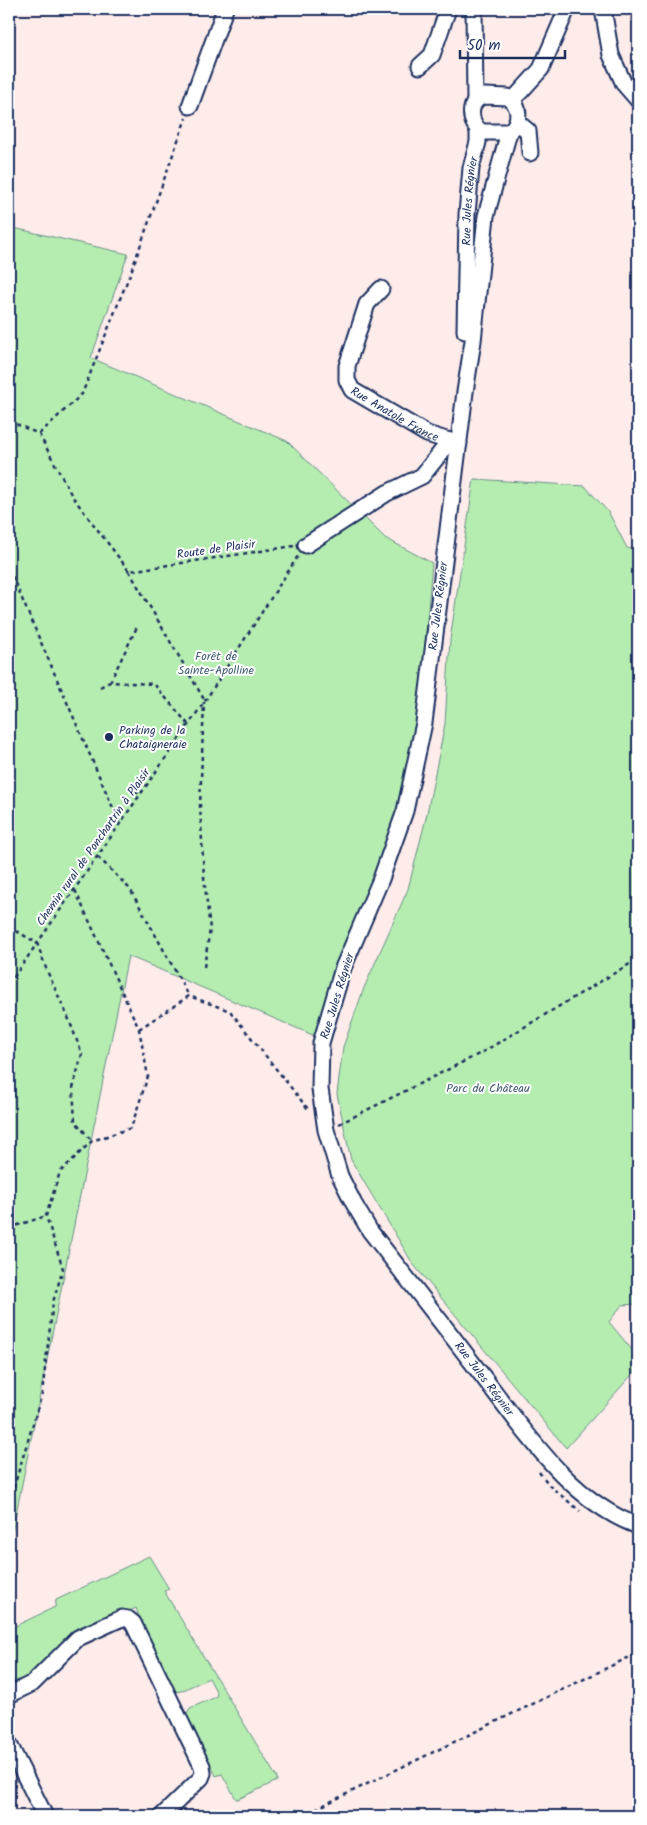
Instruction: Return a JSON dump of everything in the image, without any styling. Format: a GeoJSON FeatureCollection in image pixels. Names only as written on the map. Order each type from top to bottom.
{"type":"FeatureCollection","features":[{"type":"Feature","properties":{"kind":"street"},"geometry":{"type":"LineString","coordinates":[[190,106],[225,9]]}},
{"type":"Feature","properties":{"kind":"street"},"geometry":{"type":"LineString","coordinates":[[420,66],[432,55],[448,9]]}},
{"type":"Feature","properties":{"kind":"street"},"geometry":{"type":"LineString","coordinates":[[474,9],[473,62],[475,101]]}},
{"type":"Feature","properties":{"kind":"street"},"geometry":{"type":"LineString","coordinates":[[513,100],[541,69],[567,9]]}},
{"type":"Feature","properties":{"kind":"street"},"geometry":{"type":"LineString","coordinates":[[603,9],[611,55],[624,84],[638,100]]}},
{"type":"Feature","properties":{"kind":"street"},"geometry":{"type":"LineString","coordinates":[[475,73],[496,96]]}},
{"type":"Feature","properties":{"kind":"street"},"geometry":{"type":"LineString","coordinates":[[513,127],[518,113],[517,106],[513,100],[508,97],[496,96],[480,97],[475,101],[472,107],[472,118],[478,130],[482,132],[513,127],[528,131],[530,153]]}},
{"type":"Feature","properties":{"kind":"street","name":"Rue Jules Régnier"},"geometry":{"type":"LineString","coordinates":[[513,127],[486,216],[473,341],[454,443],[424,723],[405,811],[381,879],[343,968],[322,1042],[320,1089],[326,1130],[340,1176],[370,1231],[545,1456],[583,1495],[629,1523],[638,1526]]}},
{"type":"Feature","properties":{"kind":"street","name":"Rue Jules Régnier"},"geometry":{"type":"LineString","coordinates":[[465,392],[467,214],[471,168],[478,142],[478,130]]}},
{"type":"Feature","properties":{"kind":"street","name":"Rue Anatole France"},"geometry":{"type":"LineString","coordinates":[[382,289],[367,304],[347,366],[347,380],[352,390],[427,434],[454,443]]}},
{"type":"Feature","properties":{"kind":"street"},"geometry":{"type":"LineString","coordinates":[[306,545],[387,493],[422,476],[454,443]]}},
{"type":"Feature","properties":{"kind":"street"},"geometry":{"type":"LineString","coordinates":[[9,1695],[33,1683],[78,1638],[122,1618],[128,1619],[133,1623],[202,1766],[200,1778],[162,1816]]}},
{"type":"Feature","properties":{"kind":"street"},"geometry":{"type":"LineString","coordinates":[[9,1744],[44,1816]]}},
{"type":"Feature","properties":{"kind":"path"},"geometry":{"type":"LineString","coordinates":[[39,434],[82,394],[132,269],[190,106]]}},
{"type":"Feature","properties":{"kind":"path"},"geometry":{"type":"LineString","coordinates":[[9,421],[39,434],[72,496],[129,571],[204,700],[200,806],[204,877],[210,929],[204,967]]}},
{"type":"Feature","properties":{"kind":"path","name":"Route de Plaisir"},"geometry":{"type":"LineString","coordinates":[[129,571],[306,545]]}},
{"type":"Feature","properties":{"kind":"path","name":"Chemin rural de Ponchartrin à Plaisir"},"geometry":{"type":"LineString","coordinates":[[9,984],[188,724],[306,545]]}},
{"type":"Feature","properties":{"kind":"path"},"geometry":{"type":"LineString","coordinates":[[9,569],[120,824]]}},
{"type":"Feature","properties":{"kind":"path"},"geometry":{"type":"LineString","coordinates":[[110,682],[138,625]]}},
{"type":"Feature","properties":{"kind":"path"},"geometry":{"type":"LineString","coordinates":[[100,687],[110,682],[154,684],[188,724]]}},
{"type":"Feature","properties":{"kind":"path"},"geometry":{"type":"LineString","coordinates":[[133,783],[139,796]]}},
{"type":"Feature","properties":{"kind":"path"},"geometry":{"type":"LineString","coordinates":[[98,857],[130,890],[188,996],[230,1011],[310,1112],[310,1104]]}},
{"type":"Feature","properties":{"kind":"path"},"geometry":{"type":"LineString","coordinates":[[9,1503],[42,1394],[53,1302],[63,1269],[46,1216],[60,1172],[92,1141],[131,1128],[148,1076],[139,1029],[75,890]]}},
{"type":"Feature","properties":{"kind":"path"},"geometry":{"type":"LineString","coordinates":[[9,927],[37,943],[68,1017],[82,1054],[73,1088],[75,1121],[92,1141]]}},
{"type":"Feature","properties":{"kind":"path"},"geometry":{"type":"LineString","coordinates":[[326,1130],[481,1054],[638,959]]}},
{"type":"Feature","properties":{"kind":"path"},"geometry":{"type":"LineString","coordinates":[[139,1029],[188,996]]}},
{"type":"Feature","properties":{"kind":"path"},"geometry":{"type":"LineString","coordinates":[[9,1228],[46,1216]]}},
{"type":"Feature","properties":{"kind":"path"},"geometry":{"type":"LineString","coordinates":[[533,1466],[550,1487],[580,1512]]}},
{"type":"Feature","properties":{"kind":"path"},"geometry":{"type":"LineString","coordinates":[[301,1816],[638,1653]]}},
{"type":"Feature","properties":{"kind":"green space","name":"Forêt de Sainte-Apolline"},"geometry":{"type":"Polygon","coordinates":[[[9,227],[128,254],[91,358],[287,441],[385,538],[432,563],[416,749],[388,853],[329,1042],[128,956],[9,1549],[9,227]]]}},
{"type":"Feature","properties":{"kind":"green space","name":"Parc du Château"},"geometry":{"type":"Polygon","coordinates":[[[474,479],[585,486],[609,513],[627,548],[638,550],[638,1304],[622,1305],[609,1322],[638,1357],[638,1368],[566,1448],[413,1264],[351,1160],[337,1094],[343,1047],[364,988],[408,889],[426,818],[445,724],[450,640],[474,479]]]}},
{"type":"Feature","properties":{"kind":"green space"},"geometry":{"type":"Polygon","coordinates":[[[149,1556],[169,1589],[164,1591],[277,1778],[277,1781],[236,1799],[222,1774],[216,1776],[186,1715],[190,1708],[216,1697],[217,1693],[209,1678],[181,1691],[177,1692],[173,1688],[141,1623],[136,1608],[70,1637],[68,1635],[29,1676],[9,1687],[9,1629],[55,1607],[56,1600],[149,1556]]]}},
{"type":"Feature","properties":{"kind":"place","name":"Parking de la Chataigneraie"},"geometry":{"type":"Point","coordinates":[109,737]}}]}
